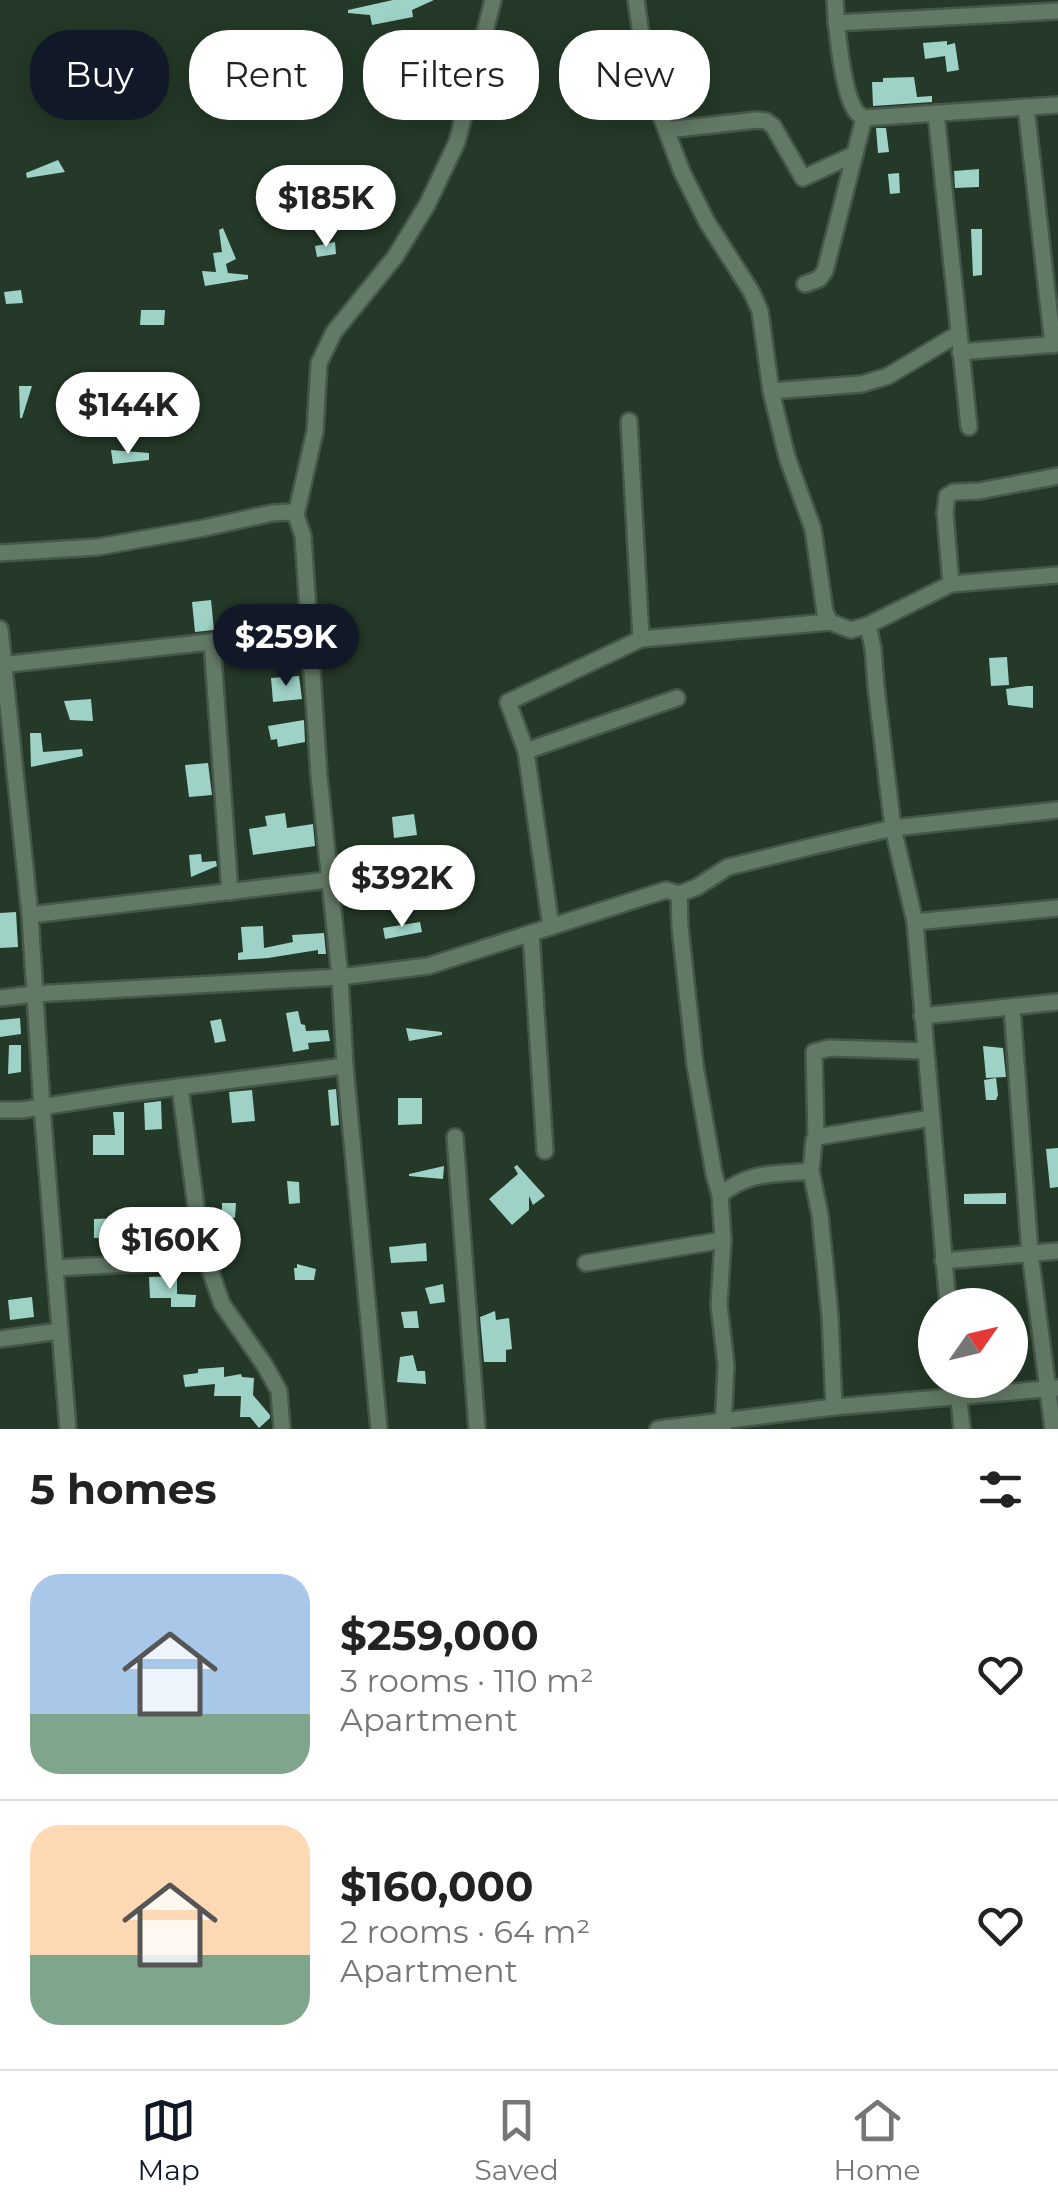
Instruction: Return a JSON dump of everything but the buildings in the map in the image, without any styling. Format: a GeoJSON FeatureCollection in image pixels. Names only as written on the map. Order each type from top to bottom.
{"type":"FeatureCollection","features":[{"type":"Feature","properties":{"kind":"street"},"geometry":{"type":"LineString","coordinates":[[379,1429],[328,880],[303,536],[296,515],[316,431],[319,363],[334,332],[395,257],[427,205],[456,142],[493,0]]}},
{"type":"Feature","properties":{"kind":"street"},"geometry":{"type":"LineString","coordinates":[[636,0],[654,98],[682,172],[760,312],[772,391],[787,457],[813,529],[825,612],[830,622]]}},
{"type":"Feature","properties":{"kind":"street"},"geometry":{"type":"LineString","coordinates":[[835,0],[848,93],[854,110],[864,118],[1058,105]]}},
{"type":"Feature","properties":{"kind":"street"},"geometry":{"type":"LineString","coordinates":[[836,24],[1058,10]]}},
{"type":"Feature","properties":{"kind":"street"},"geometry":{"type":"LineString","coordinates":[[960,352],[1056,344],[1026,107]]}},
{"type":"Feature","properties":{"kind":"street"},"geometry":{"type":"LineString","coordinates":[[936,113],[970,427]]}},
{"type":"Feature","properties":{"kind":"street"},"geometry":{"type":"LineString","coordinates":[[805,284],[820,279],[825,271],[864,118]]}},
{"type":"Feature","properties":{"kind":"street"},"geometry":{"type":"LineString","coordinates":[[667,130],[766,121],[774,126],[804,178],[854,154]]}},
{"type":"Feature","properties":{"kind":"street"},"geometry":{"type":"LineString","coordinates":[[772,391],[862,384],[888,376],[958,334]]}},
{"type":"Feature","properties":{"kind":"street"},"geometry":{"type":"LineString","coordinates":[[630,421],[641,639]]}},
{"type":"Feature","properties":{"kind":"street"},"geometry":{"type":"LineString","coordinates":[[951,584],[945,512],[948,496],[1058,476]]}},
{"type":"Feature","properties":{"kind":"street"},"geometry":{"type":"LineString","coordinates":[[0,552],[98,547],[272,513],[296,515]]}},
{"type":"Feature","properties":{"kind":"street"},"geometry":{"type":"LineString","coordinates":[[551,927],[526,751],[508,702],[641,639],[830,622],[851,630],[951,584],[1058,576]]}},
{"type":"Feature","properties":{"kind":"street"},"geometry":{"type":"LineString","coordinates":[[868,625],[874,648],[893,828],[915,922],[946,1288]]}},
{"type":"Feature","properties":{"kind":"street"},"geometry":{"type":"LineString","coordinates":[[0,630],[30,914],[68,1429]]}},
{"type":"Feature","properties":{"kind":"street"},"geometry":{"type":"LineString","coordinates":[[2,665],[309,631]]}},
{"type":"Feature","properties":{"kind":"street"},"geometry":{"type":"LineString","coordinates":[[212,642],[230,892]]}},
{"type":"Feature","properties":{"kind":"street"},"geometry":{"type":"LineString","coordinates":[[526,751],[677,698]]}},
{"type":"Feature","properties":{"kind":"street"},"geometry":{"type":"LineString","coordinates":[[0,998],[340,977],[428,966],[666,890],[679,894],[728,867],[893,828],[1058,810]]}},
{"type":"Feature","properties":{"kind":"street"},"geometry":{"type":"LineString","coordinates":[[30,914],[328,880]]}},
{"type":"Feature","properties":{"kind":"street"},"geometry":{"type":"LineString","coordinates":[[679,894],[695,1066],[720,1194],[723,1240],[719,1305],[726,1365],[723,1426]]}},
{"type":"Feature","properties":{"kind":"street"},"geometry":{"type":"LineString","coordinates":[[915,922],[1058,908]]}},
{"type":"Feature","properties":{"kind":"street"},"geometry":{"type":"LineString","coordinates":[[531,933],[545,1151]]}},
{"type":"Feature","properties":{"kind":"street"},"geometry":{"type":"LineString","coordinates":[[922,1016],[1058,1002]]}},
{"type":"Feature","properties":{"kind":"street"},"geometry":{"type":"LineString","coordinates":[[1012,1007],[1030,1253],[1053,1388],[1054,1429]]}},
{"type":"Feature","properties":{"kind":"street"},"geometry":{"type":"LineString","coordinates":[[834,1407],[830,1316],[820,1215],[811,1171],[816,1137],[814,1052],[828,1048],[925,1051]]}},
{"type":"Feature","properties":{"kind":"street"},"geometry":{"type":"LineString","coordinates":[[0,1110],[345,1066]]}},
{"type":"Feature","properties":{"kind":"street"},"geometry":{"type":"LineString","coordinates":[[180,1087],[201,1244],[222,1304],[279,1391],[282,1429]]}},
{"type":"Feature","properties":{"kind":"street"},"geometry":{"type":"LineString","coordinates":[[816,1137],[931,1118]]}},
{"type":"Feature","properties":{"kind":"street"},"geometry":{"type":"LineString","coordinates":[[455,1137],[477,1429]]}},
{"type":"Feature","properties":{"kind":"street"},"geometry":{"type":"LineString","coordinates":[[720,1194],[764,1173],[811,1171]]}},
{"type":"Feature","properties":{"kind":"street"},"geometry":{"type":"LineString","coordinates":[[586,1262],[723,1240]]}},
{"type":"Feature","properties":{"kind":"street"},"geometry":{"type":"LineString","coordinates":[[944,1261],[1058,1251]]}},
{"type":"Feature","properties":{"kind":"street"},"geometry":{"type":"LineString","coordinates":[[55,1268],[206,1260]]}},
{"type":"Feature","properties":{"kind":"street"},"geometry":{"type":"LineString","coordinates":[[0,1339],[60,1330]]}},
{"type":"Feature","properties":{"kind":"street"},"geometry":{"type":"LineString","coordinates":[[658,1429],[723,1426],[918,1394]]}},
{"type":"Feature","properties":{"kind":"street"},"geometry":{"type":"LineString","coordinates":[[958,1398],[962,1429]]}}]}
